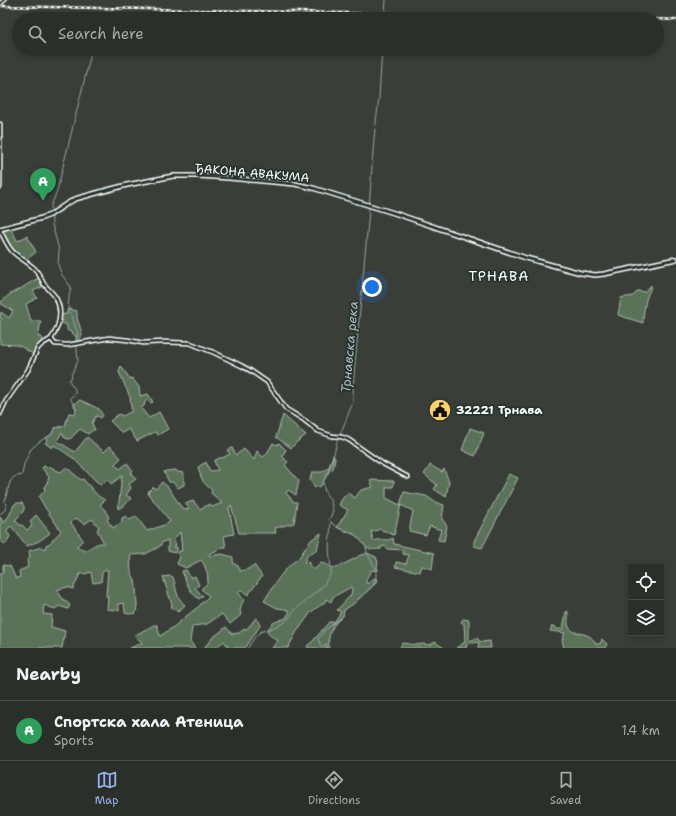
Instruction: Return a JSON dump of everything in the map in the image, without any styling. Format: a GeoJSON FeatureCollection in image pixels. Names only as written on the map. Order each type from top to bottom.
{"type":"FeatureCollection","features":[{"type":"Feature","properties":{"kind":"main road","name":"ЂАКОНА АВАКУМА"},"geometry":{"type":"LineString","coordinates":[[0,230],[50,215],[75,199],[99,192],[161,178],[178,176],[225,178],[295,184],[321,190],[516,255],[581,273],[598,275],[676,259]]}},
{"type":"Feature","properties":{"kind":"street"},"geometry":{"type":"LineString","coordinates":[[0,4],[4,0]]}},
{"type":"Feature","properties":{"kind":"street"},"geometry":{"type":"LineString","coordinates":[[0,124],[0,187]]}},
{"type":"Feature","properties":{"kind":"street"},"geometry":{"type":"LineString","coordinates":[[0,230],[11,250],[36,269],[56,299],[59,321],[56,332],[51,339],[38,348],[28,370],[6,401],[0,414]]}},
{"type":"Feature","properties":{"kind":"street"},"geometry":{"type":"LineString","coordinates":[[51,339],[54,344],[61,345],[109,338],[143,343],[190,343],[215,353],[251,371],[267,382],[286,409],[318,431],[349,440],[383,464],[408,477]]}},
{"type":"Feature","properties":{"kind":"green space"},"geometry":{"type":"Polygon","coordinates":[[[10,229],[17,241],[27,236],[36,252],[26,260],[14,251],[6,241],[2,231],[10,229]]]}},
{"type":"Feature","properties":{"kind":"green space"},"geometry":{"type":"Polygon","coordinates":[[[41,277],[44,283],[41,285],[42,287],[33,291],[37,298],[26,304],[31,321],[41,321],[38,337],[42,337],[41,341],[44,343],[35,354],[20,346],[0,344],[0,322],[2,319],[0,318],[1,312],[9,318],[13,311],[0,303],[10,294],[41,277]]]}},
{"type":"Feature","properties":{"kind":"green space"},"geometry":{"type":"Polygon","coordinates":[[[651,285],[651,289],[645,304],[643,323],[618,315],[621,298],[633,296],[638,291],[645,292],[651,285]]]}},
{"type":"Feature","properties":{"kind":"green space"},"geometry":{"type":"Polygon","coordinates":[[[68,309],[77,311],[77,318],[82,333],[79,344],[76,344],[77,337],[67,330],[67,325],[59,322],[59,315],[67,314],[68,309]]]}},
{"type":"Feature","properties":{"kind":"green space"},"geometry":{"type":"Polygon","coordinates":[[[121,366],[130,379],[132,378],[139,387],[140,396],[148,394],[153,402],[150,403],[147,400],[141,408],[149,418],[159,412],[168,429],[158,435],[155,432],[137,441],[129,429],[122,433],[110,421],[119,414],[123,416],[132,411],[130,397],[119,372],[121,366]]]}},
{"type":"Feature","properties":{"kind":"green space"},"geometry":{"type":"Polygon","coordinates":[[[80,400],[99,409],[103,416],[100,418],[96,416],[92,423],[95,430],[88,434],[80,429],[70,439],[65,438],[62,432],[57,441],[75,452],[87,437],[104,452],[110,446],[121,458],[115,464],[120,469],[127,463],[133,471],[131,473],[136,479],[129,484],[131,488],[126,495],[131,498],[126,504],[118,509],[122,476],[111,484],[108,479],[100,485],[73,458],[54,445],[52,448],[45,443],[47,441],[46,438],[51,435],[55,428],[65,426],[69,413],[75,414],[76,409],[74,404],[80,400]]]}},
{"type":"Feature","properties":{"kind":"green space"},"geometry":{"type":"Polygon","coordinates":[[[283,415],[306,435],[291,448],[276,437],[283,415]]]}},
{"type":"Feature","properties":{"kind":"green space"},"geometry":{"type":"Polygon","coordinates":[[[470,428],[484,433],[475,456],[462,450],[470,428]]]}},
{"type":"Feature","properties":{"kind":"green space"},"geometry":{"type":"Polygon","coordinates":[[[273,443],[277,445],[279,443],[286,450],[282,456],[288,462],[285,465],[299,481],[296,495],[288,490],[286,493],[294,502],[297,502],[294,523],[275,528],[276,533],[239,533],[231,505],[229,508],[234,534],[224,536],[226,547],[209,554],[210,556],[222,554],[233,557],[234,564],[238,566],[240,571],[248,569],[254,565],[262,576],[248,595],[241,590],[238,592],[244,600],[240,611],[241,615],[230,624],[222,614],[207,624],[194,626],[192,628],[190,641],[195,648],[130,648],[142,643],[135,635],[154,625],[157,625],[160,636],[176,625],[209,596],[201,589],[207,584],[208,578],[201,560],[186,568],[177,564],[180,557],[178,555],[179,551],[182,551],[180,532],[174,539],[176,546],[173,547],[178,548],[175,553],[168,551],[168,540],[163,542],[159,547],[145,554],[130,555],[131,572],[135,580],[136,588],[136,613],[125,613],[124,603],[119,604],[119,611],[110,609],[107,610],[108,596],[106,596],[108,570],[105,570],[102,573],[101,582],[93,583],[91,572],[80,574],[73,589],[67,587],[57,590],[62,598],[70,605],[68,609],[59,606],[55,609],[44,605],[43,614],[52,615],[51,627],[65,631],[62,648],[0,648],[0,574],[3,573],[3,565],[10,566],[16,579],[20,577],[19,571],[28,567],[27,560],[30,557],[29,551],[41,547],[45,549],[46,545],[50,543],[61,531],[39,497],[45,490],[44,487],[49,477],[42,468],[44,466],[47,468],[49,466],[61,472],[66,467],[81,480],[83,479],[98,496],[105,500],[100,505],[105,510],[109,518],[107,520],[113,528],[122,522],[122,518],[126,516],[130,520],[136,516],[147,531],[167,524],[170,521],[149,495],[148,492],[153,487],[156,489],[162,482],[168,487],[181,507],[187,510],[189,508],[185,504],[193,501],[200,509],[210,504],[212,507],[222,503],[211,493],[212,490],[201,478],[198,467],[206,462],[210,471],[218,470],[214,461],[230,454],[227,450],[232,448],[236,455],[244,449],[254,460],[257,451],[263,457],[266,455],[273,443]],[[76,518],[71,523],[83,540],[76,547],[85,551],[96,544],[104,543],[97,530],[99,527],[92,519],[84,524],[76,518]]]}},
{"type":"Feature","properties":{"kind":"green space"},"geometry":{"type":"Polygon","coordinates":[[[333,455],[335,458],[333,469],[330,470],[320,487],[318,486],[315,488],[310,480],[312,472],[322,472],[329,467],[333,455]]]}},
{"type":"Feature","properties":{"kind":"green space"},"geometry":{"type":"Polygon","coordinates":[[[430,465],[442,472],[444,469],[449,482],[446,497],[434,489],[437,485],[424,474],[430,465]]]}},
{"type":"Feature","properties":{"kind":"green space"},"geometry":{"type":"Polygon","coordinates":[[[176,470],[177,472],[184,473],[184,485],[178,488],[173,482],[169,482],[164,472],[176,470]]]}},
{"type":"Feature","properties":{"kind":"green space"},"geometry":{"type":"Polygon","coordinates":[[[509,474],[518,478],[482,548],[474,546],[474,541],[509,474]]]}},
{"type":"Feature","properties":{"kind":"green space"},"geometry":{"type":"Polygon","coordinates":[[[370,480],[394,481],[393,487],[386,487],[386,498],[400,505],[404,492],[426,496],[435,502],[444,505],[442,519],[447,526],[444,541],[438,540],[441,530],[430,526],[426,535],[409,531],[413,511],[401,505],[394,535],[380,529],[373,532],[371,531],[373,541],[388,540],[393,538],[394,544],[434,553],[432,569],[422,566],[420,572],[395,567],[396,562],[406,564],[409,555],[403,554],[403,550],[387,549],[386,546],[381,547],[381,549],[367,548],[353,534],[337,527],[348,510],[339,505],[342,499],[348,493],[355,498],[361,490],[373,487],[370,480]]]}},
{"type":"Feature","properties":{"kind":"green space"},"geometry":{"type":"Polygon","coordinates":[[[16,503],[22,503],[24,506],[23,512],[15,520],[20,525],[27,530],[32,526],[30,521],[36,515],[50,533],[39,541],[27,546],[11,526],[7,530],[10,536],[6,544],[3,543],[0,539],[0,517],[4,523],[16,503]]]}},
{"type":"Feature","properties":{"kind":"green space"},"geometry":{"type":"Polygon","coordinates":[[[321,533],[317,549],[307,556],[304,563],[309,562],[309,565],[314,570],[321,563],[336,568],[360,555],[367,553],[376,557],[378,562],[378,571],[372,570],[366,583],[370,583],[374,578],[377,579],[376,583],[353,604],[344,610],[343,616],[331,630],[329,648],[308,648],[307,646],[329,622],[334,622],[341,612],[337,610],[351,595],[351,587],[333,597],[331,602],[326,599],[325,602],[311,612],[297,631],[288,648],[272,648],[278,640],[270,635],[267,630],[273,623],[286,618],[290,611],[277,608],[264,601],[288,566],[298,559],[311,540],[321,533]]]}},
{"type":"Feature","properties":{"kind":"green space"},"geometry":{"type":"Polygon","coordinates":[[[186,570],[191,578],[195,576],[199,585],[195,588],[203,596],[199,599],[190,590],[186,583],[182,571],[186,570]]]}},
{"type":"Feature","properties":{"kind":"green space"},"geometry":{"type":"Polygon","coordinates":[[[163,577],[173,577],[178,595],[185,605],[178,612],[171,607],[172,605],[163,577]]]}},
{"type":"Feature","properties":{"kind":"green space"},"geometry":{"type":"Polygon","coordinates":[[[567,611],[568,625],[570,629],[577,633],[589,636],[596,644],[600,644],[602,639],[607,644],[605,648],[564,648],[562,640],[565,633],[550,631],[552,626],[555,626],[556,629],[563,629],[567,611]]]}},
{"type":"Feature","properties":{"kind":"green space"},"geometry":{"type":"Polygon","coordinates":[[[257,618],[260,626],[245,648],[229,648],[224,641],[216,648],[206,648],[205,646],[212,638],[226,627],[232,634],[239,633],[244,629],[247,629],[257,618]]]}},
{"type":"Feature","properties":{"kind":"green space"},"geometry":{"type":"Polygon","coordinates":[[[463,619],[469,620],[469,641],[477,638],[481,642],[490,641],[491,648],[478,648],[479,642],[467,644],[466,648],[456,648],[465,642],[464,624],[461,622],[463,619]]]}},
{"type":"Feature","properties":{"kind":"green space"},"geometry":{"type":"Polygon","coordinates":[[[435,642],[444,648],[400,648],[402,643],[430,645],[435,642]]]}},
{"type":"Feature","properties":{"kind":"waterway","name":"Трнавска река"},"geometry":{"type":"LineString","coordinates":[[385,12],[386,0]]}},
{"type":"Feature","properties":{"kind":"waterway"},"geometry":{"type":"LineString","coordinates":[[0,514],[6,507],[5,500],[10,482],[14,477],[22,475],[24,464],[31,449],[40,441],[51,435],[55,428],[65,426],[69,413],[75,414],[76,409],[70,398],[75,394],[75,389],[69,380],[71,379],[72,373],[78,361],[76,339],[78,337],[72,315],[68,311],[71,287],[62,275],[58,265],[59,250],[52,224],[51,206],[57,191],[90,56]]}},
{"type":"Feature","properties":{"kind":"waterway","name":"Трнавска река"},"geometry":{"type":"LineString","coordinates":[[340,435],[353,402],[354,375],[382,56]]}},
{"type":"Feature","properties":{"kind":"waterway","name":"Трнавска река"},"geometry":{"type":"LineString","coordinates":[[329,520],[333,511],[331,502],[325,492],[323,482],[332,462],[338,438]]}},
{"type":"Feature","properties":{"kind":"waterway","name":"Трнавска река"},"geometry":{"type":"LineString","coordinates":[[248,648],[260,632],[285,622],[295,610],[324,585],[331,573],[329,547],[331,522]]}},
{"type":"Feature","properties":{"kind":"waterway"},"geometry":{"type":"LineString","coordinates":[[327,648],[326,644],[321,646],[318,639],[324,631],[343,616],[344,610],[373,586],[376,577],[376,569],[363,543],[355,535],[338,528],[331,522]]}},
{"type":"Feature","properties":{"kind":"railway"},"geometry":{"type":"LineString","coordinates":[[0,6],[296,12]]}},
{"type":"Feature","properties":{"kind":"railway"},"geometry":{"type":"LineString","coordinates":[[664,19],[676,20]]}},
{"type":"Feature","properties":{"kind":"place","name":"Спортска хала Атеница"},"geometry":{"type":"Point","coordinates":[43,201]}},
{"type":"Feature","properties":{"kind":"place","name":"32221 Трнава"},"geometry":{"type":"Point","coordinates":[440,410]}},
{"type":"Feature","properties":{"kind":"district","name":"ТРНАВА"},"geometry":{"type":"Point","coordinates":[499,276]}}]}
